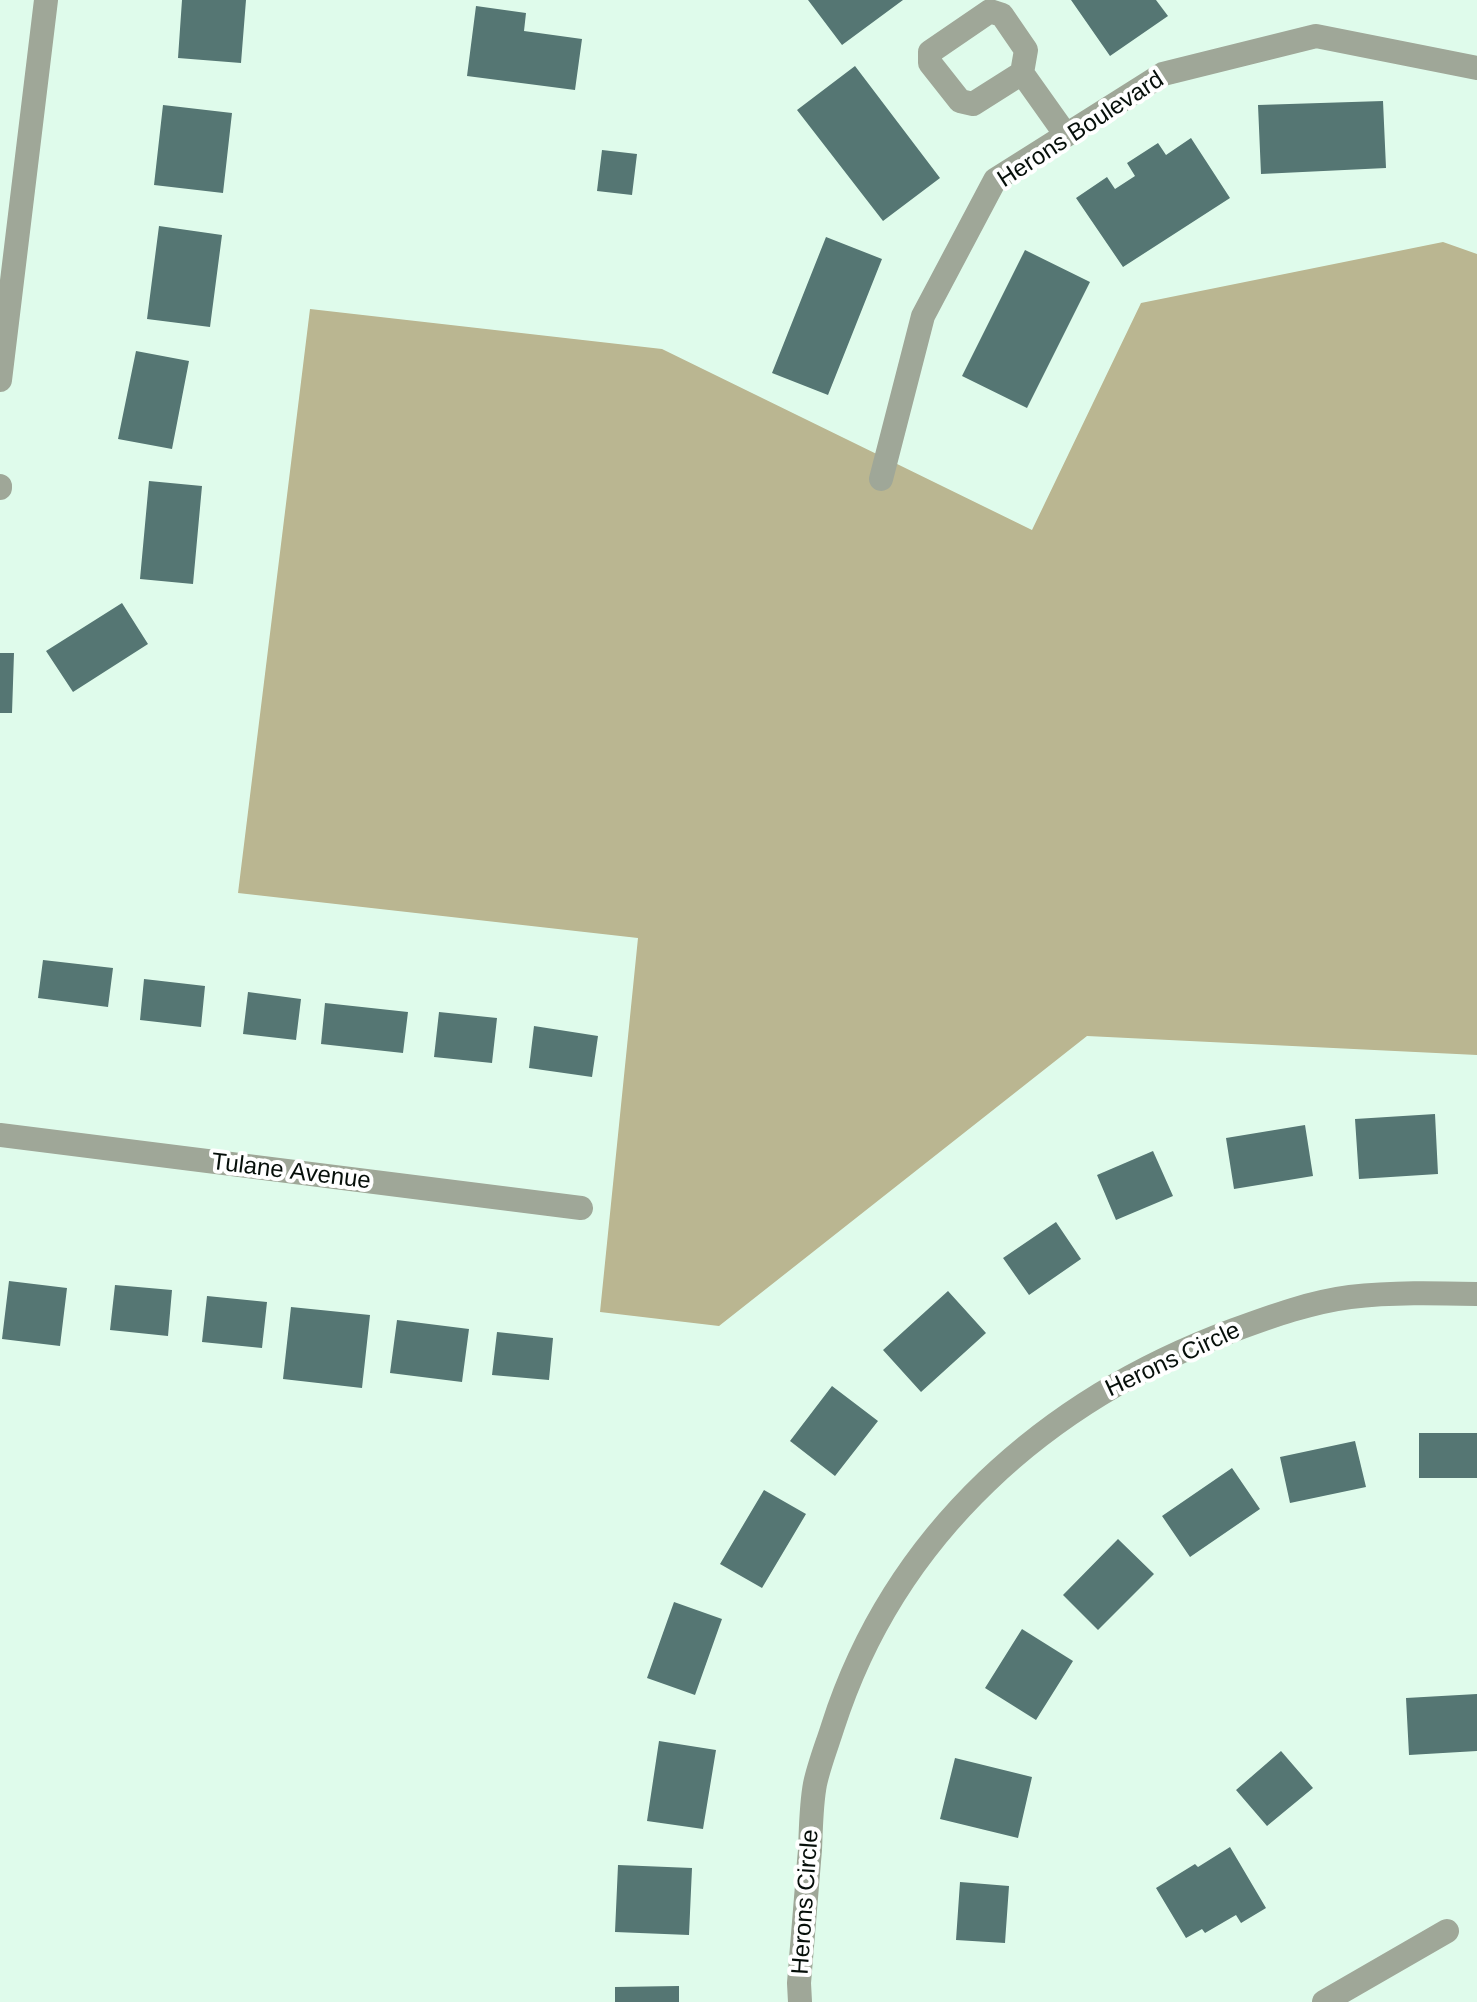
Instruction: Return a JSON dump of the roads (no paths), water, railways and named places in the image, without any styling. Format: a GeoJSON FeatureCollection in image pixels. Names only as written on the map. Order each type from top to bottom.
{"type":"FeatureCollection","features":[{"type":"Feature","properties":{"kind":"street"},"geometry":{"type":"LineString","coordinates":[[0,380],[46,0]]}},
{"type":"Feature","properties":{"kind":"street","name":"Herons Boulevard"},"geometry":{"type":"LineString","coordinates":[[881,479],[923,316],[995,180],[1163,74],[1316,36],[1477,68]]}},
{"type":"Feature","properties":{"kind":"street"},"geometry":{"type":"LineString","coordinates":[[1022,73],[1066,135]]}},
{"type":"Feature","properties":{"kind":"street","name":"Tulane Avenue"},"geometry":{"type":"LineString","coordinates":[[0,1135],[581,1208]]}},
{"type":"Feature","properties":{"kind":"street","name":"Herons Circle"},"geometry":{"type":"LineString","coordinates":[[800,2002],[815,1784],[848,1680],[882,1613],[933,1539],[978,1489],[1027,1444],[1082,1404],[1140,1370],[1211,1338],[1280,1313],[1349,1297],[1413,1292],[1477,1294]]}},
{"type":"Feature","properties":{"kind":"street"},"geometry":{"type":"LineString","coordinates":[[1324,2002],[1447,1931]]}}]}
